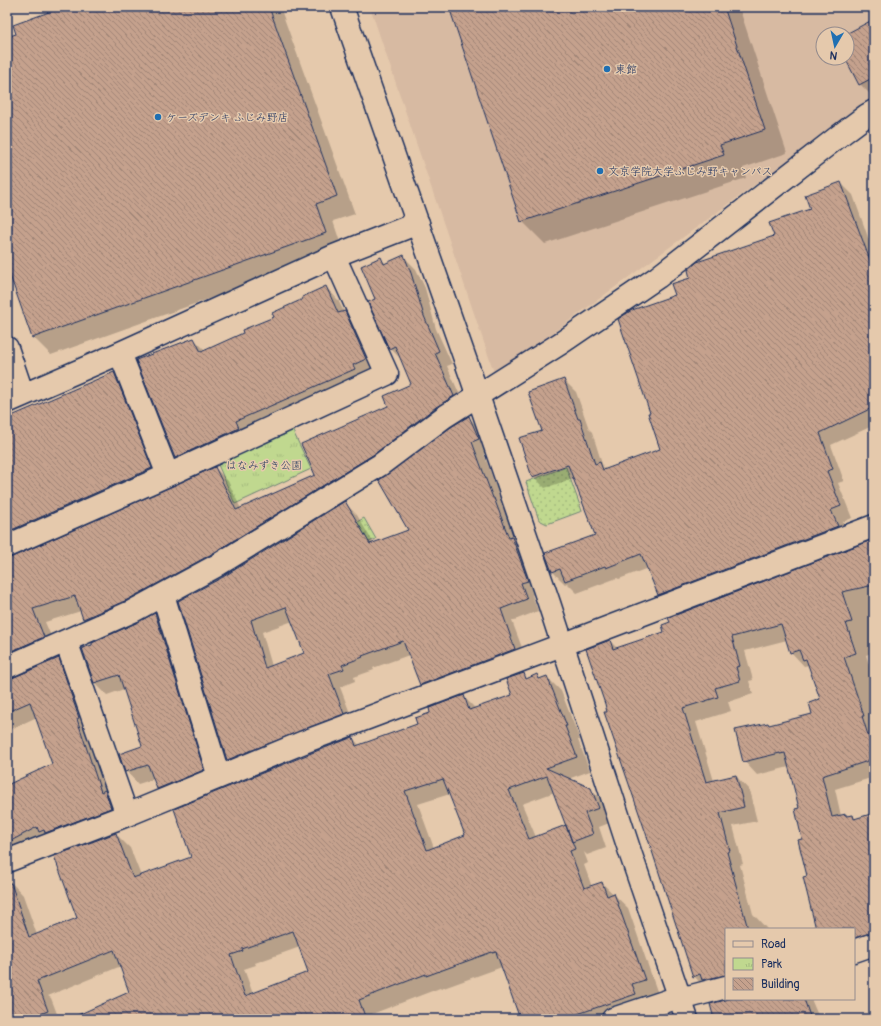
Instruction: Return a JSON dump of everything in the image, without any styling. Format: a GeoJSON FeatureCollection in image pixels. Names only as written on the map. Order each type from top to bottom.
{"type":"FeatureCollection","features":[{"type":"Feature","properties":{"kind":"street"},"geometry":{"type":"LineString","coordinates":[[342,7],[563,645],[631,855],[687,1019]]}},
{"type":"Feature","properties":{"kind":"street"},"geometry":{"type":"LineString","coordinates":[[7,667],[133,611],[163,595],[216,566],[289,522],[380,464],[444,417],[561,343],[658,277],[866,115],[874,111]]}},
{"type":"Feature","properties":{"kind":"street"},"geometry":{"type":"LineString","coordinates":[[7,348],[15,398],[120,353],[334,256],[418,223]]}},
{"type":"Feature","properties":{"kind":"street"},"geometry":{"type":"LineString","coordinates":[[7,546],[168,475],[387,374],[334,256]]}},
{"type":"Feature","properties":{"kind":"street"},"geometry":{"type":"LineString","coordinates":[[120,353],[168,475]]}},
{"type":"Feature","properties":{"kind":"street"},"geometry":{"type":"LineString","coordinates":[[7,861],[127,815],[304,742],[874,526]]}},
{"type":"Feature","properties":{"kind":"street"},"geometry":{"type":"LineString","coordinates":[[163,595],[219,777]]}},
{"type":"Feature","properties":{"kind":"street"},"geometry":{"type":"LineString","coordinates":[[66,641],[127,815]]}},
{"type":"Feature","properties":{"kind":"street"},"geometry":{"type":"LineString","coordinates":[[855,951],[874,944]]}},
{"type":"Feature","properties":{"kind":"street"},"geometry":{"type":"LineString","coordinates":[[613,1019],[680,997],[692,996],[725,988]]}},
{"type":"Feature","properties":{"kind":"shaded area","name":"文京学院大学ふじみ野キャンパス"},"geometry":{"type":"Polygon","coordinates":[[[370,7],[874,7],[874,100],[857,110],[495,375],[370,7]]]}},
{"type":"Feature","properties":{"kind":"green space","name":"はなみずき公園"},"geometry":{"type":"Polygon","coordinates":[[[291,427],[311,469],[235,504],[216,460],[291,427]]]}},
{"type":"Feature","properties":{"kind":"green space"},"geometry":{"type":"Polygon","coordinates":[[[566,467],[582,511],[547,524],[539,520],[526,482],[566,467]]]}},
{"type":"Feature","properties":{"kind":"green space"},"geometry":{"type":"Polygon","coordinates":[[[364,518],[376,539],[347,551],[337,533],[364,518]]]}},
{"type":"Feature","properties":{"kind":"building","name":"ケーズデンキ ふじみ野店"},"geometry":{"type":"Polygon","coordinates":[[[63,7],[269,7],[337,196],[316,204],[326,233],[32,338],[7,267],[7,37],[16,34],[13,25],[63,7]]]}},
{"type":"Feature","properties":{"kind":"building","name":"東館"},"geometry":{"type":"Polygon","coordinates":[[[449,7],[724,7],[765,130],[720,145],[724,155],[521,222],[449,7]]]}},
{"type":"Feature","properties":{"kind":"building"},"geometry":{"type":"Polygon","coordinates":[[[874,19],[874,77],[859,85],[849,66],[855,66],[855,29],[874,19]]]}},
{"type":"Feature","properties":{"kind":"building"},"geometry":{"type":"Polygon","coordinates":[[[841,182],[874,271],[874,407],[820,433],[833,469],[827,471],[841,506],[831,510],[838,526],[658,595],[641,554],[606,568],[605,566],[565,581],[560,569],[552,572],[545,553],[595,535],[568,465],[532,477],[519,438],[542,431],[528,392],[564,379],[578,419],[580,419],[595,464],[600,462],[603,470],[660,449],[648,413],[650,413],[618,319],[632,310],[675,295],[671,284],[690,278],[688,270],[697,262],[774,236],[769,223],[810,209],[805,195],[841,182]]]}},
{"type":"Feature","properties":{"kind":"building"},"geometry":{"type":"Polygon","coordinates":[[[404,255],[424,316],[439,351],[435,353],[454,396],[436,407],[373,455],[210,555],[127,600],[83,619],[75,596],[33,609],[44,637],[7,653],[7,558],[215,467],[236,510],[315,475],[301,444],[388,406],[384,396],[411,384],[395,346],[389,349],[368,302],[375,299],[361,266],[381,257],[384,264],[404,255]]]}},
{"type":"Feature","properties":{"kind":"building"},"geometry":{"type":"Polygon","coordinates":[[[326,286],[338,313],[345,311],[366,359],[353,365],[355,369],[236,421],[239,428],[175,458],[136,360],[194,338],[201,352],[243,333],[242,330],[274,317],[272,313],[303,299],[302,297],[326,286]]]}},
{"type":"Feature","properties":{"kind":"building"},"geometry":{"type":"Polygon","coordinates":[[[114,372],[152,468],[7,532],[7,418],[114,372]]]}},
{"type":"Feature","properties":{"kind":"building"},"geometry":{"type":"Polygon","coordinates":[[[469,416],[479,439],[472,442],[509,538],[512,537],[528,581],[521,583],[527,599],[501,609],[515,649],[420,685],[403,641],[362,656],[363,657],[342,665],[344,669],[329,674],[344,714],[227,760],[178,601],[223,577],[345,501],[370,544],[408,530],[379,480],[451,427],[469,416]],[[286,607],[251,620],[265,668],[304,653],[286,607]]]}},
{"type":"Feature","properties":{"kind":"building"},"geometry":{"type":"Polygon","coordinates":[[[874,539],[874,585],[842,592],[852,622],[846,623],[856,653],[844,657],[864,716],[862,716],[874,754],[874,759],[822,776],[832,817],[846,814],[846,816],[853,815],[854,819],[874,813],[874,932],[855,938],[855,928],[816,928],[803,877],[807,876],[798,840],[802,839],[795,809],[799,808],[785,753],[743,762],[735,730],[768,723],[769,725],[812,714],[809,703],[820,699],[806,659],[803,660],[799,650],[790,653],[781,624],[732,637],[740,666],[736,667],[740,681],[715,688],[718,697],[683,708],[706,782],[736,775],[744,807],[720,813],[730,851],[727,852],[748,928],[725,928],[725,975],[702,980],[700,974],[693,977],[651,848],[604,712],[607,712],[605,704],[586,649],[610,640],[613,649],[664,632],[662,625],[670,622],[668,618],[874,539]]]}},
{"type":"Feature","properties":{"kind":"building"},"geometry":{"type":"Polygon","coordinates":[[[155,613],[204,770],[157,789],[148,765],[125,772],[119,754],[142,746],[119,675],[94,683],[82,648],[92,645],[92,643],[155,613]]]}},
{"type":"Feature","properties":{"kind":"building"},"geometry":{"type":"Polygon","coordinates":[[[59,658],[101,792],[105,790],[111,808],[45,833],[44,830],[39,832],[37,827],[7,843],[7,785],[52,764],[30,702],[7,712],[7,679],[59,658]]]}},
{"type":"Feature","properties":{"kind":"building"},"geometry":{"type":"Polygon","coordinates":[[[524,673],[526,679],[537,674],[539,679],[547,676],[567,726],[565,726],[577,757],[546,768],[591,788],[599,808],[585,813],[593,834],[572,842],[575,849],[570,851],[584,888],[602,882],[607,896],[614,893],[645,980],[632,984],[636,994],[563,1019],[520,1019],[496,952],[492,952],[426,976],[426,974],[359,1000],[366,1019],[69,1019],[129,992],[114,950],[37,981],[48,1011],[27,1019],[7,1019],[7,884],[11,883],[29,937],[77,918],[54,856],[116,833],[133,878],[191,857],[174,809],[353,737],[356,746],[417,724],[415,718],[430,713],[429,708],[464,695],[469,710],[512,695],[506,679],[524,673]],[[547,776],[509,790],[529,839],[566,825],[547,776]],[[443,779],[405,791],[427,850],[465,835],[443,779]],[[293,931],[242,949],[243,951],[231,955],[245,996],[308,972],[293,931]]]}},
{"type":"Feature","properties":{"kind":"building"},"geometry":{"type":"Polygon","coordinates":[[[725,1000],[804,1000],[811,1019],[714,1019],[710,1004],[725,1000]]]}},
{"type":"Feature","properties":{"kind":"place","name":"東館"},"geometry":{"type":"Point","coordinates":[607,69]}},
{"type":"Feature","properties":{"kind":"place","name":"ケーズデンキ ふじみ野店"},"geometry":{"type":"Point","coordinates":[158,117]}},
{"type":"Feature","properties":{"kind":"place","name":"文京学院大学ふじみ野キャンパス"},"geometry":{"type":"Point","coordinates":[600,171]}}]}
